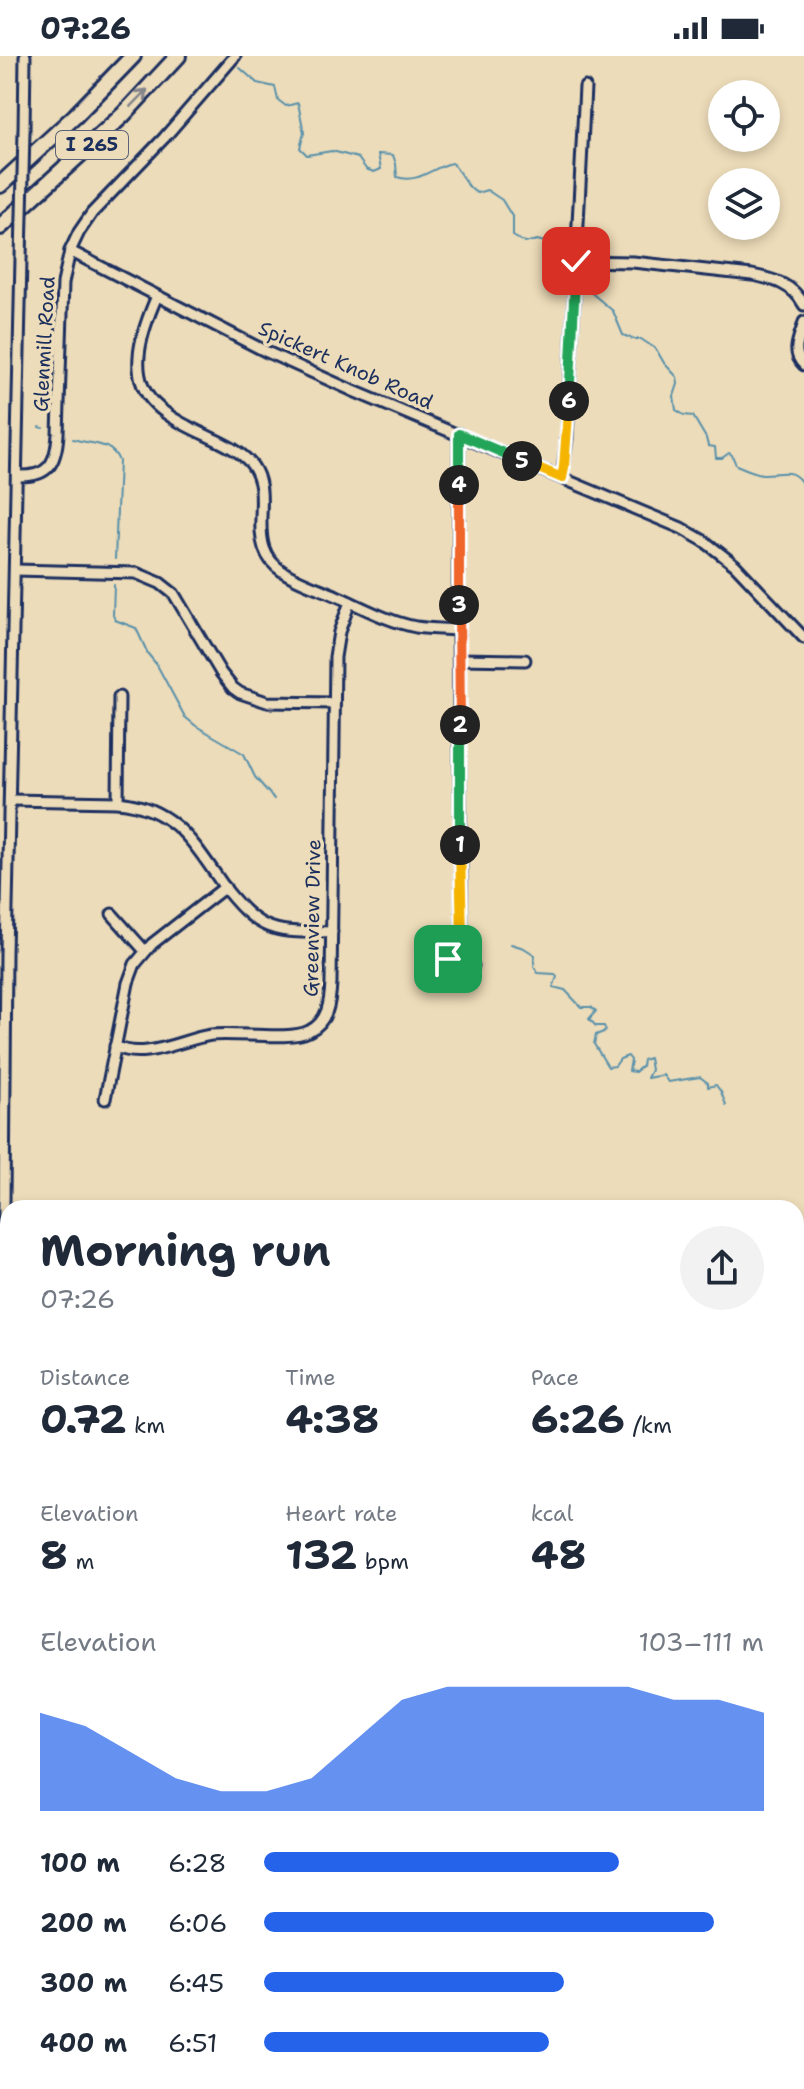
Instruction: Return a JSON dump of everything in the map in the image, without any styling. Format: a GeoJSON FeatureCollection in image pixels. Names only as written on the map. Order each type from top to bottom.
{"type":"FeatureCollection","features":[{"type":"Feature","properties":{"kind":"highway","name":"I 265"},"geometry":{"type":"LineString","coordinates":[[0,185],[75,116],[133,56]]}},
{"type":"Feature","properties":{"kind":"highway","name":"I 265"},"geometry":{"type":"LineString","coordinates":[[0,227],[123,115],[178,56]]}},
{"type":"Feature","properties":{"kind":"street"},"geometry":{"type":"LineString","coordinates":[[5,1200],[3,948],[10,800],[25,56]]}},
{"type":"Feature","properties":{"kind":"street","name":"Glenmill Road"},"geometry":{"type":"LineString","coordinates":[[17,476],[32,477],[42,473],[52,463],[55,454],[63,283],[70,251],[79,232],[92,213],[164,138],[235,56]]}},
{"type":"Feature","properties":{"kind":"street"},"geometry":{"type":"LineString","coordinates":[[562,478],[567,438],[585,87]]}},
{"type":"Feature","properties":{"kind":"street","name":"Spickert Knob Road"},"geometry":{"type":"LineString","coordinates":[[70,251],[267,352],[681,528],[735,565],[804,638]]}},
{"type":"Feature","properties":{"kind":"street"},"geometry":{"type":"LineString","coordinates":[[576,261],[633,262],[752,275],[788,286],[804,305]]}},
{"type":"Feature","properties":{"kind":"street"},"geometry":{"type":"LineString","coordinates":[[157,296],[145,323],[140,348],[140,376],[146,393],[165,413],[232,448],[252,465],[262,491],[262,540],[278,569],[407,625],[458,630]]}},
{"type":"Feature","properties":{"kind":"street"},"geometry":{"type":"LineString","coordinates":[[804,322],[795,350],[804,365]]}},
{"type":"Feature","properties":{"kind":"street"},"geometry":{"type":"LineString","coordinates":[[459,434],[462,942]]}},
{"type":"Feature","properties":{"kind":"street"},"geometry":{"type":"LineString","coordinates":[[15,570],[136,573],[152,579],[174,594],[233,688],[267,702],[334,703]]}},
{"type":"Feature","properties":{"kind":"street","name":"Greenview Drive"},"geometry":{"type":"LineString","coordinates":[[115,1046],[145,1051],[220,1034],[293,1035],[310,1031],[322,1020],[330,1003],[337,639],[350,602]]}},
{"type":"Feature","properties":{"kind":"street"},"geometry":{"type":"LineString","coordinates":[[459,659],[525,660]]}},
{"type":"Feature","properties":{"kind":"street"},"geometry":{"type":"LineString","coordinates":[[118,802],[119,697]]}},
{"type":"Feature","properties":{"kind":"street"},"geometry":{"type":"LineString","coordinates":[[10,800],[118,802],[157,811],[191,839],[243,909],[264,925],[286,932],[332,932]]}},
{"type":"Feature","properties":{"kind":"street"},"geometry":{"type":"LineString","coordinates":[[105,1099],[128,983],[135,964],[145,951],[225,887]]}},
{"type":"Feature","properties":{"kind":"street"},"geometry":{"type":"LineString","coordinates":[[112,914],[145,951]]}},
{"type":"Feature","properties":{"kind":"waterway"},"geometry":{"type":"LineString","coordinates":[[240,68],[257,83],[275,87],[278,100],[286,106],[298,103],[304,133],[300,148],[307,155],[332,151],[358,158],[366,169],[374,172],[381,169],[378,154],[393,155],[397,177],[405,179],[419,177],[452,163],[473,191],[487,190],[502,200],[513,218],[513,236],[525,243],[537,240],[549,243],[555,258],[570,272]]}},
{"type":"Feature","properties":{"kind":"waterway"},"geometry":{"type":"LineString","coordinates":[[582,285],[613,311],[623,335],[641,339],[656,349],[677,377],[674,396],[676,410],[693,416],[708,446],[715,447],[716,458],[729,453],[736,465],[752,472],[791,473],[804,487]]}},
{"type":"Feature","properties":{"kind":"waterway"},"geometry":{"type":"LineString","coordinates":[[39,427],[43,428]]}},
{"type":"Feature","properties":{"kind":"waterway"},"geometry":{"type":"LineString","coordinates":[[73,439],[106,447],[119,461],[115,559]]}},
{"type":"Feature","properties":{"kind":"waterway"},"geometry":{"type":"LineString","coordinates":[[114,585],[115,620],[136,628],[185,717],[244,754],[255,777],[274,799]]}},
{"type":"Feature","properties":{"kind":"waterway"},"geometry":{"type":"LineString","coordinates":[[511,944],[535,955],[534,967],[538,973],[555,974],[557,977],[553,987],[565,990],[581,1007],[591,1007],[596,1011],[589,1019],[596,1026],[604,1026],[606,1031],[596,1035],[594,1044],[608,1067],[615,1066],[620,1059],[628,1056],[631,1060],[629,1071],[635,1072],[642,1066],[643,1060],[649,1058],[651,1070],[647,1078],[663,1075],[668,1082],[700,1077],[708,1083],[708,1087],[716,1085],[726,1105]]}},
{"type":"Feature","properties":{"kind":"route"},"geometry":{"type":"LineString","coordinates":[[448,959],[462,942],[459,434],[562,478],[567,438],[576,261]]}}]}
